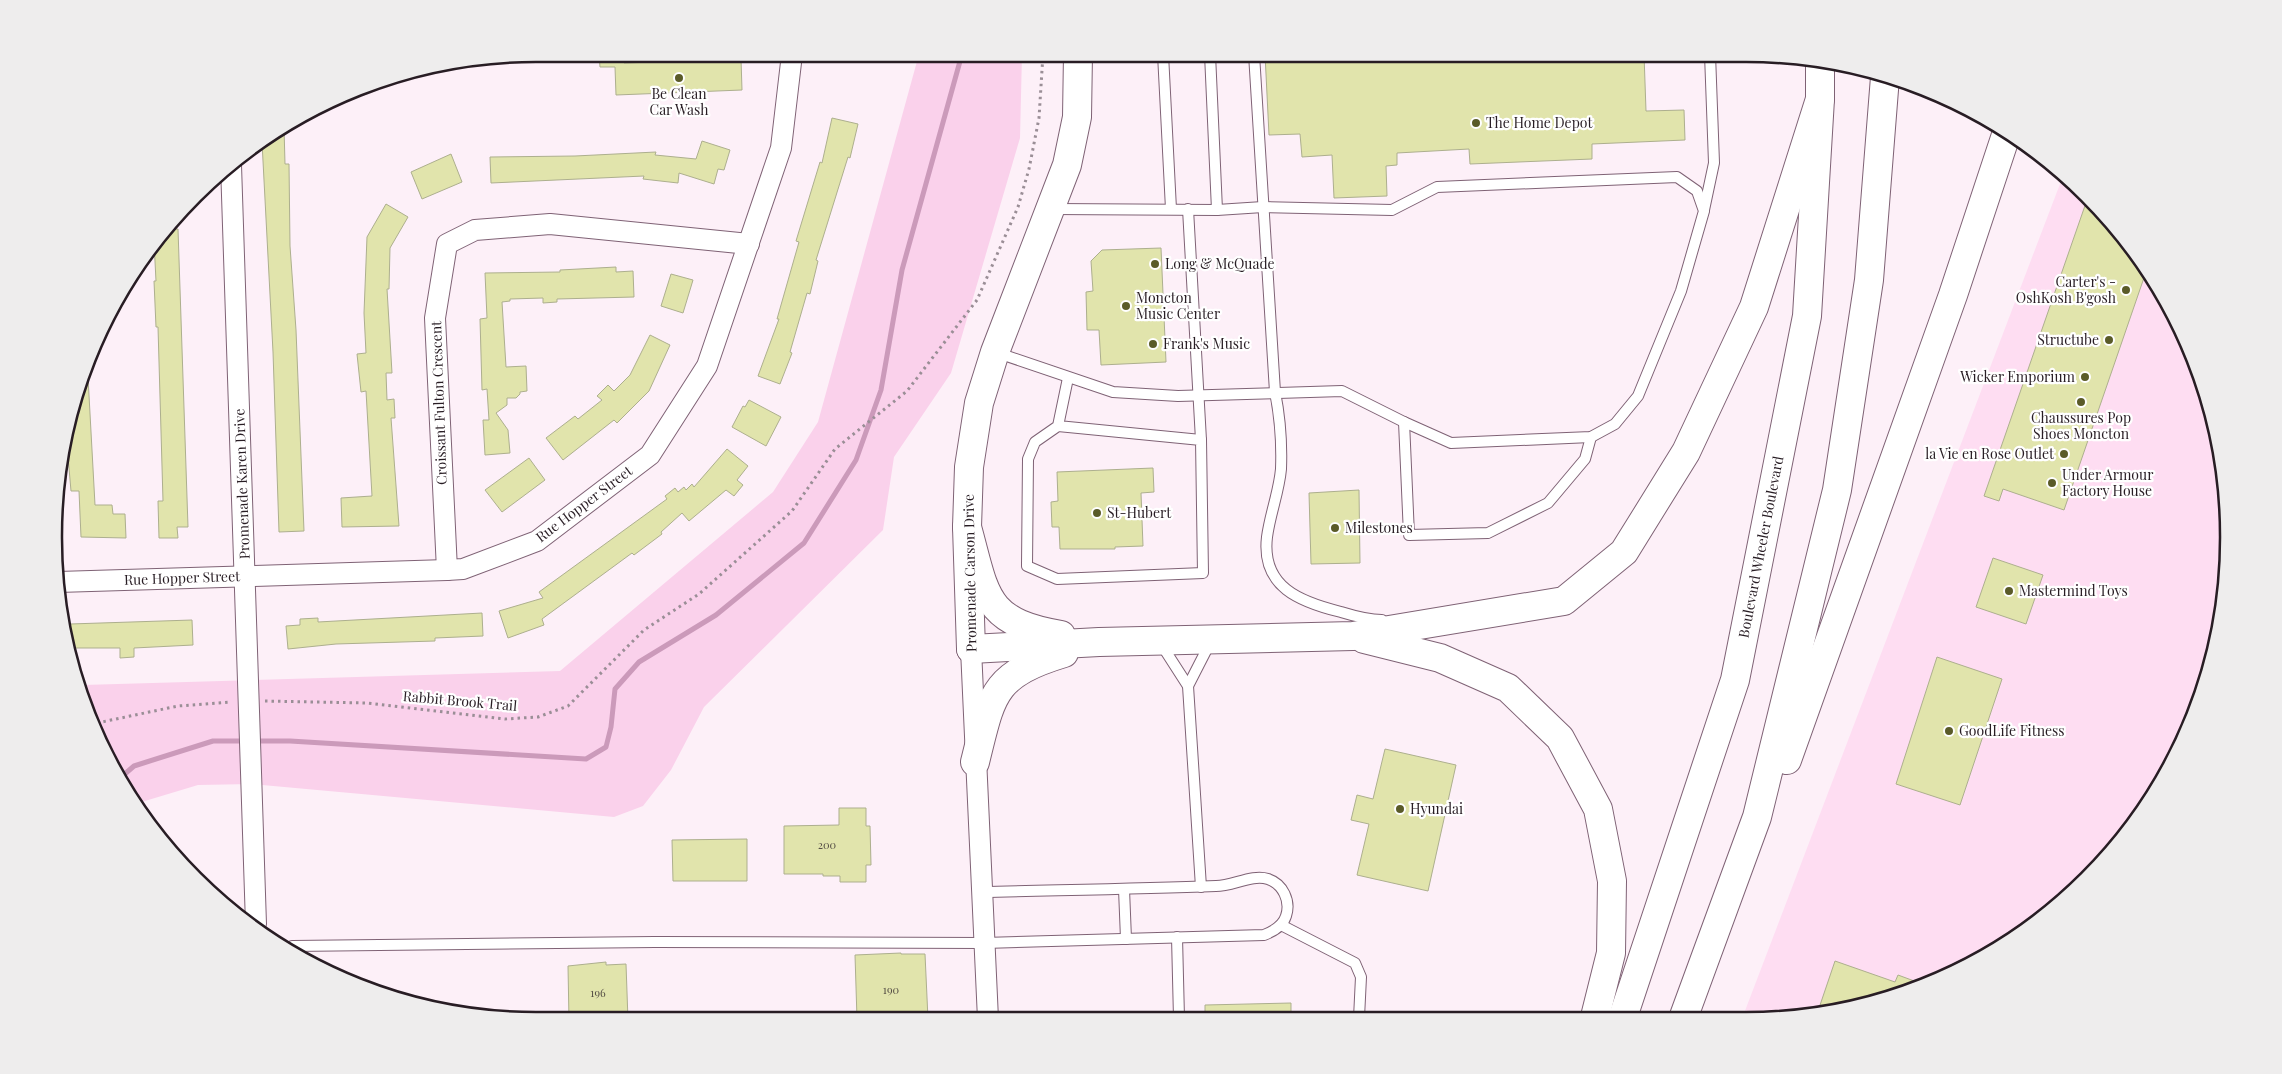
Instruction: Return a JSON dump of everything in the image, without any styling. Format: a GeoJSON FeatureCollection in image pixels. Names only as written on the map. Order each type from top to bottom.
{"type":"FeatureCollection","features":[{"type":"Feature","properties":{"kind":"main road","name":"Promenade Carson Drive"},"geometry":{"type":"LineString","coordinates":[[971,649],[967,527],[970,467],[979,403],[995,352],[1052,209],[1067,165],[1077,117],[1078,62]]}},
{"type":"Feature","properties":{"kind":"main road","name":"Boulevard Wheeler Boulevard"},"geometry":{"type":"LineString","coordinates":[[1625,1012],[1735,680],[1807,316],[1820,99],[1820,69]]}},
{"type":"Feature","properties":{"kind":"main road"},"geometry":{"type":"LineString","coordinates":[[1685,1012],[1757,817],[1836,490],[1869,280],[1884,84]]}},
{"type":"Feature","properties":{"kind":"main road"},"geometry":{"type":"LineString","coordinates":[[971,649],[1099,642],[1353,636],[1564,601],[1624,552],[1686,452],[1754,307],[1820,99]]}},
{"type":"Feature","properties":{"kind":"main road"},"geometry":{"type":"LineString","coordinates":[[1696,1012],[1953,295],[2005,139]]}},
{"type":"Feature","properties":{"kind":"main road"},"geometry":{"type":"LineString","coordinates":[[1953,295],[1973,255],[2013,145]]}},
{"type":"Feature","properties":{"kind":"main road"},"geometry":{"type":"LineString","coordinates":[[967,527],[983,584],[993,606],[1011,621],[1033,630],[1099,642]]}},
{"type":"Feature","properties":{"kind":"main road"},"geometry":{"type":"LineString","coordinates":[[1353,636],[1440,658],[1508,688],[1560,738],[1598,809],[1612,881],[1611,953],[1596,1012]]}},
{"type":"Feature","properties":{"kind":"main road"},"geometry":{"type":"LineString","coordinates":[[975,762],[989,708],[1001,686],[1017,672],[1034,662],[1099,642]]}},
{"type":"Feature","properties":{"kind":"street","name":"Rue Hopper Street"},"geometry":{"type":"LineString","coordinates":[[65,582],[464,569],[536,541],[650,455],[706,366],[781,148],[791,62]]}},
{"type":"Feature","properties":{"kind":"street","name":"Promenade Karen Drive"},"geometry":{"type":"LineString","coordinates":[[231,174],[256,919]]}},
{"type":"Feature","properties":{"kind":"street","name":"Croissant Fulton Crescent"},"geometry":{"type":"LineString","coordinates":[[447,570],[435,318],[447,244],[475,230],[550,224],[749,244]]}},
{"type":"Feature","properties":{"kind":"street","name":"Promenade Carson Drive"},"geometry":{"type":"LineString","coordinates":[[971,649],[988,1012]]}},
{"type":"Feature","properties":{"kind":"lane"},"geometry":{"type":"LineString","coordinates":[[1163,62],[1170,209]]}},
{"type":"Feature","properties":{"kind":"lane"},"geometry":{"type":"LineString","coordinates":[[1210,62],[1217,210]]}},
{"type":"Feature","properties":{"kind":"lane"},"geometry":{"type":"LineString","coordinates":[[1254,62],[1275,392],[1279,416],[1280,469],[1267,537],[1268,566],[1286,591],[1314,605],[1371,620],[1435,622]]}},
{"type":"Feature","properties":{"kind":"lane"},"geometry":{"type":"LineString","coordinates":[[995,352],[1113,392],[1198,395],[1342,391],[1451,443],[1591,437],[1615,424],[1638,396],[1681,292],[1704,211],[1714,163],[1710,62]]}},
{"type":"Feature","properties":{"kind":"lane"},"geometry":{"type":"LineString","coordinates":[[1052,209],[1217,210],[1263,207],[1392,210],[1437,187],[1677,177],[1697,190],[1704,211]]}},
{"type":"Feature","properties":{"kind":"lane"},"geometry":{"type":"LineString","coordinates":[[1188,209],[1201,440],[1203,573],[1057,579],[1028,566],[1028,460],[1035,442],[1058,426],[1201,440]]}},
{"type":"Feature","properties":{"kind":"lane"},"geometry":{"type":"LineString","coordinates":[[1058,426],[1068,378]]}},
{"type":"Feature","properties":{"kind":"lane"},"geometry":{"type":"LineString","coordinates":[[1404,422],[1409,535],[1488,533],[1548,503],[1585,460],[1591,437]]}},
{"type":"Feature","properties":{"kind":"lane"},"geometry":{"type":"LineString","coordinates":[[1188,686],[1212,640]]}},
{"type":"Feature","properties":{"kind":"lane"},"geometry":{"type":"LineString","coordinates":[[1159,641],[1188,686],[1201,887]]}},
{"type":"Feature","properties":{"kind":"lane"},"geometry":{"type":"LineString","coordinates":[[297,946],[655,942],[984,942],[1264,934],[1273,931],[1281,925],[1286,917],[1287,899],[1278,884],[1271,880],[1254,878],[1229,886],[981,892]]}},
{"type":"Feature","properties":{"kind":"lane"},"geometry":{"type":"LineString","coordinates":[[1124,888],[1126,939]]}},
{"type":"Feature","properties":{"kind":"lane"},"geometry":{"type":"LineString","coordinates":[[1281,925],[1354,964],[1361,977],[1359,1012]]}},
{"type":"Feature","properties":{"kind":"lane"},"geometry":{"type":"LineString","coordinates":[[1177,937],[1179,1012]]}},
{"type":"Feature","properties":{"kind":"path","name":"Rabbit Brook Trail"},"geometry":{"type":"LineString","coordinates":[[100,722],[178,706],[249,701],[367,703],[504,719],[538,717],[568,706],[644,630],[699,594],[792,511],[835,449],[907,391],[977,300],[1018,207],[1029,169],[1039,118],[1042,62]]}},
{"type":"Feature","properties":{"kind":"shaded area"},"geometry":{"type":"Polygon","coordinates":[[[917,62],[1022,62],[1020,138],[951,373],[894,457],[883,530],[704,707],[671,770],[643,806],[614,817],[252,784],[198,785],[143,802],[111,747],[86,685],[560,671],[773,492],[818,422],[917,62]]]}},
{"type":"Feature","properties":{"kind":"shaded area"},"geometry":{"type":"Polygon","coordinates":[[[2061,182],[2102,224],[2140,273],[2156,300],[2171,327],[2194,384],[2210,444],[2215,475],[2220,537],[2215,599],[2203,660],[2183,719],[2171,747],[2140,801],[2102,850],[2058,894],[2009,932],[1955,963],[1898,986],[1838,1002],[1807,1007],[1745,1012],[2061,182]]]}},
{"type":"Feature","properties":{"kind":"building","name":"Be Clean Car Wash"},"geometry":{"type":"Polygon","coordinates":[[[600,62],[741,62],[742,90],[616,95],[615,67],[600,67],[600,62]]]}},
{"type":"Feature","properties":{"kind":"building","name":"The Home Depot"},"geometry":{"type":"Polygon","coordinates":[[[1265,62],[1644,62],[1646,111],[1684,110],[1685,140],[1592,144],[1592,159],[1470,164],[1469,149],[1397,153],[1397,165],[1386,166],[1387,196],[1334,198],[1332,155],[1302,157],[1300,134],[1269,135],[1265,62]]]}},
{"type":"Feature","properties":{"kind":"building"},"geometry":{"type":"Polygon","coordinates":[[[832,118],[858,124],[850,158],[848,157],[816,260],[818,261],[810,294],[807,293],[790,352],[792,353],[780,384],[758,376],[779,319],[777,319],[799,242],[796,241],[820,162],[822,163],[832,118]]]}},
{"type":"Feature","properties":{"kind":"building"},"geometry":{"type":"Polygon","coordinates":[[[284,135],[285,164],[289,164],[290,246],[296,330],[304,531],[279,532],[273,352],[262,150],[284,135]]]}},
{"type":"Feature","properties":{"kind":"building"},"geometry":{"type":"Polygon","coordinates":[[[702,141],[730,150],[724,170],[718,169],[714,184],[679,173],[678,183],[643,179],[644,176],[491,183],[490,157],[575,156],[656,152],[655,155],[696,159],[702,141]]]}},
{"type":"Feature","properties":{"kind":"building"},"geometry":{"type":"Polygon","coordinates":[[[451,154],[462,182],[422,199],[411,172],[451,154]]]}},
{"type":"Feature","properties":{"kind":"building"},"geometry":{"type":"Polygon","coordinates":[[[386,204],[408,217],[390,248],[389,289],[387,289],[392,373],[386,373],[387,400],[394,399],[395,418],[391,418],[399,526],[342,527],[341,498],[372,496],[366,391],[361,392],[357,354],[366,353],[364,313],[367,237],[386,204]]]}},
{"type":"Feature","properties":{"kind":"building"},"geometry":{"type":"Polygon","coordinates":[[[2085,205],[2102,224],[2144,279],[2064,510],[2003,489],[1999,501],[1984,496],[2085,205]]]}},
{"type":"Feature","properties":{"kind":"building"},"geometry":{"type":"Polygon","coordinates":[[[178,229],[188,527],[177,527],[178,538],[159,538],[158,501],[163,501],[158,327],[156,327],[154,281],[156,281],[155,256],[178,229]]]}},
{"type":"Feature","properties":{"kind":"building","name":"Moncton Music Center"},"geometry":{"type":"Polygon","coordinates":[[[1161,248],[1166,362],[1101,365],[1099,330],[1087,330],[1086,292],[1093,291],[1091,261],[1102,250],[1161,248]]]}},
{"type":"Feature","properties":{"kind":"building"},"geometry":{"type":"Polygon","coordinates":[[[616,267],[616,272],[633,271],[634,297],[557,299],[557,302],[543,303],[543,298],[510,299],[510,301],[502,302],[506,367],[526,366],[527,391],[520,392],[516,398],[507,398],[507,405],[496,413],[508,430],[510,453],[485,455],[483,420],[489,420],[487,389],[482,390],[480,319],[487,318],[485,273],[560,272],[560,270],[616,267]]]}},
{"type":"Feature","properties":{"kind":"building"},"geometry":{"type":"Polygon","coordinates":[[[671,274],[693,280],[683,313],[661,306],[671,274]]]}},
{"type":"Feature","properties":{"kind":"building"},"geometry":{"type":"Polygon","coordinates":[[[650,335],[670,345],[649,391],[617,423],[614,420],[563,460],[546,438],[575,416],[578,419],[602,400],[597,396],[608,385],[614,391],[630,375],[650,335]]]}},
{"type":"Feature","properties":{"kind":"building"},"geometry":{"type":"Polygon","coordinates":[[[88,383],[95,505],[112,505],[113,514],[125,514],[126,538],[81,537],[79,491],[71,491],[69,465],[79,414],[88,383]]]}},
{"type":"Feature","properties":{"kind":"building"},"geometry":{"type":"Polygon","coordinates":[[[749,400],[781,417],[766,446],[732,427],[743,406],[745,407],[749,400]]]}},
{"type":"Feature","properties":{"kind":"building"},"geometry":{"type":"Polygon","coordinates":[[[727,449],[748,466],[737,480],[743,485],[734,496],[726,490],[689,521],[682,513],[661,532],[662,534],[634,555],[632,553],[542,619],[544,625],[508,638],[499,611],[543,598],[539,592],[667,499],[665,496],[675,488],[678,492],[684,487],[686,490],[692,484],[694,487],[727,449]]]}},
{"type":"Feature","properties":{"kind":"building"},"geometry":{"type":"Polygon","coordinates":[[[529,458],[545,480],[502,512],[485,490],[529,458]]]}},
{"type":"Feature","properties":{"kind":"building","name":"St-Hubert"},"geometry":{"type":"Polygon","coordinates":[[[1153,468],[1154,492],[1141,493],[1143,546],[1115,547],[1115,549],[1060,549],[1059,527],[1052,527],[1051,502],[1058,501],[1057,472],[1153,468]]]}},
{"type":"Feature","properties":{"kind":"building","name":"Milestones"},"geometry":{"type":"Polygon","coordinates":[[[1359,490],[1360,563],[1311,564],[1309,493],[1359,490]]]}},
{"type":"Feature","properties":{"kind":"building","name":"Mastermind Toys"},"geometry":{"type":"Polygon","coordinates":[[[1993,558],[2043,575],[2026,624],[1976,607],[1993,558]]]}},
{"type":"Feature","properties":{"kind":"building"},"geometry":{"type":"Polygon","coordinates":[[[482,613],[483,636],[435,638],[435,641],[336,644],[288,649],[286,626],[300,625],[300,619],[318,618],[318,622],[482,613]]]}},
{"type":"Feature","properties":{"kind":"building"},"geometry":{"type":"Polygon","coordinates":[[[192,620],[193,645],[134,648],[134,657],[120,658],[120,648],[76,648],[71,624],[192,620]]]}},
{"type":"Feature","properties":{"kind":"building","name":"GoodLife Fitness"},"geometry":{"type":"Polygon","coordinates":[[[1937,657],[2002,679],[1960,805],[1896,784],[1937,657]]]}},
{"type":"Feature","properties":{"kind":"building","name":"Hyundai"},"geometry":{"type":"Polygon","coordinates":[[[1385,749],[1456,765],[1428,891],[1357,875],[1369,824],[1351,820],[1357,795],[1373,799],[1385,749]]]}},
{"type":"Feature","properties":{"kind":"building"},"geometry":{"type":"Polygon","coordinates":[[[839,808],[866,808],[866,826],[870,826],[871,865],[866,865],[866,882],[840,882],[840,876],[823,876],[823,874],[784,874],[784,826],[839,825],[839,808]]]}},
{"type":"Feature","properties":{"kind":"building"},"geometry":{"type":"Polygon","coordinates":[[[747,839],[747,881],[673,881],[672,840],[747,839]]]}},
{"type":"Feature","properties":{"kind":"building"},"geometry":{"type":"Polygon","coordinates":[[[925,954],[928,1012],[857,1012],[855,955],[925,954]]]}},
{"type":"Feature","properties":{"kind":"building"},"geometry":{"type":"Polygon","coordinates":[[[1835,961],[1895,982],[1898,975],[1913,980],[1868,995],[1820,1005],[1835,961]]]}},
{"type":"Feature","properties":{"kind":"building"},"geometry":{"type":"Polygon","coordinates":[[[606,962],[606,965],[626,964],[628,1012],[569,1012],[568,966],[606,962]]]}},
{"type":"Feature","properties":{"kind":"building"},"geometry":{"type":"Polygon","coordinates":[[[1291,1003],[1291,1012],[1205,1012],[1205,1005],[1291,1003]]]}},
{"type":"Feature","properties":{"kind":"waterway"},"geometry":{"type":"LineString","coordinates":[[255,741],[290,741],[586,759],[606,747],[611,727],[615,689],[639,662],[716,615],[804,543],[856,460],[881,390],[902,270],[960,62]]}},
{"type":"Feature","properties":{"kind":"waterway"},"geometry":{"type":"LineString","coordinates":[[126,773],[134,766],[213,741],[246,741]]}},
{"type":"Feature","properties":{"kind":"place","name":"Be Clean Car Wash"},"geometry":{"type":"Point","coordinates":[679,78]}},
{"type":"Feature","properties":{"kind":"place","name":"The Home Depot"},"geometry":{"type":"Point","coordinates":[1476,123]}},
{"type":"Feature","properties":{"kind":"place","name":"Long & McQuade"},"geometry":{"type":"Point","coordinates":[1155,264]}},
{"type":"Feature","properties":{"kind":"place","name":"Carter's - OshKosh B'gosh"},"geometry":{"type":"Point","coordinates":[2126,290]}},
{"type":"Feature","properties":{"kind":"place","name":"Moncton Music Center"},"geometry":{"type":"Point","coordinates":[1126,306]}},
{"type":"Feature","properties":{"kind":"place","name":"Structube"},"geometry":{"type":"Point","coordinates":[2109,340]}},
{"type":"Feature","properties":{"kind":"place","name":"Frank's Music"},"geometry":{"type":"Point","coordinates":[1153,344]}},
{"type":"Feature","properties":{"kind":"place","name":"Wicker Emporium"},"geometry":{"type":"Point","coordinates":[2085,377]}},
{"type":"Feature","properties":{"kind":"place","name":"Chaussures Pop Shoes Moncton"},"geometry":{"type":"Point","coordinates":[2081,402]}},
{"type":"Feature","properties":{"kind":"place","name":"la Vie en Rose Outlet"},"geometry":{"type":"Point","coordinates":[2064,454]}},
{"type":"Feature","properties":{"kind":"place","name":"Under Armour Factory House"},"geometry":{"type":"Point","coordinates":[2052,483]}},
{"type":"Feature","properties":{"kind":"place","name":"St-Hubert"},"geometry":{"type":"Point","coordinates":[1097,513]}},
{"type":"Feature","properties":{"kind":"place","name":"Milestones"},"geometry":{"type":"Point","coordinates":[1335,528]}},
{"type":"Feature","properties":{"kind":"place","name":"Mastermind Toys"},"geometry":{"type":"Point","coordinates":[2009,591]}},
{"type":"Feature","properties":{"kind":"place","name":"GoodLife Fitness"},"geometry":{"type":"Point","coordinates":[1949,731]}},
{"type":"Feature","properties":{"kind":"place","name":"Hyundai"},"geometry":{"type":"Point","coordinates":[1400,809]}}]}
